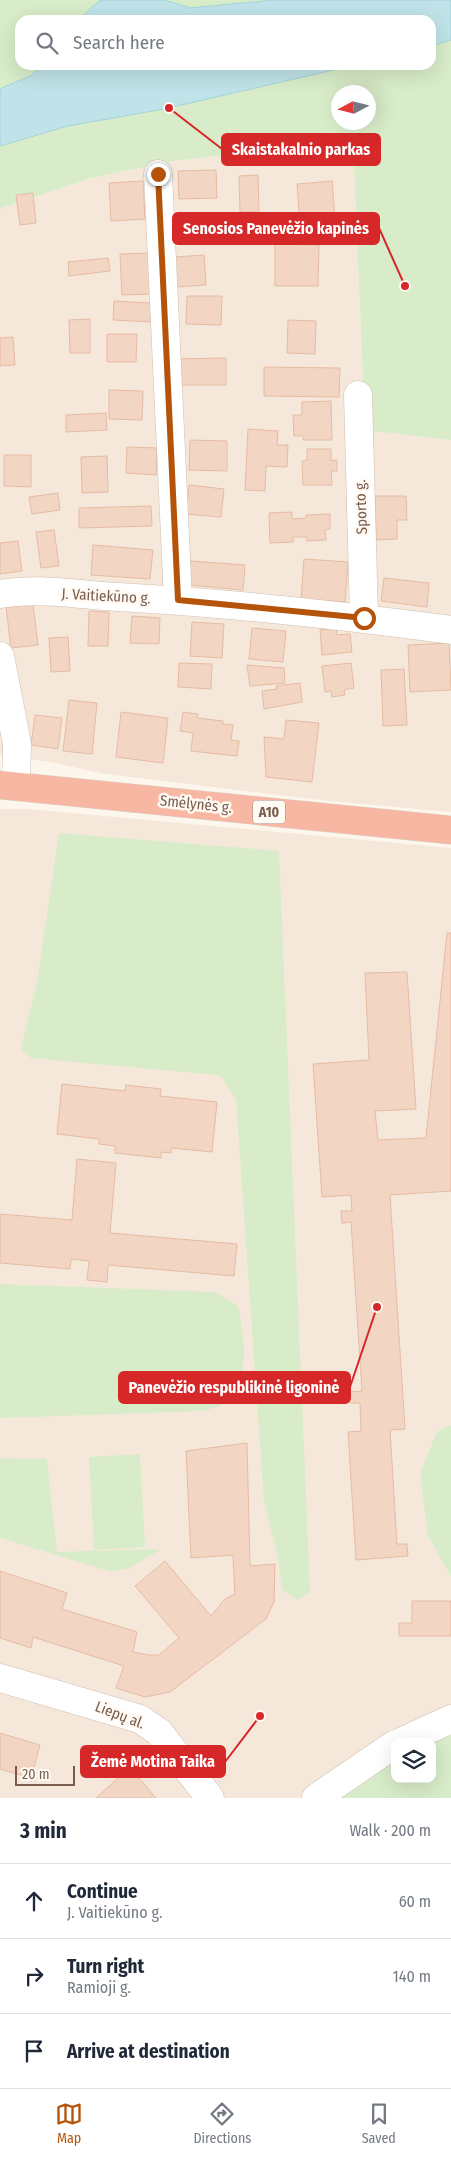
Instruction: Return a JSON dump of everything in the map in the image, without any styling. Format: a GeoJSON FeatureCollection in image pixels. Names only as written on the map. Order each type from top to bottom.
{"type":"FeatureCollection","features":[{"type":"Feature","properties":{"kind":"highway","name":"Smėlynės g."},"geometry":{"type":"LineString","coordinates":[[8,784],[451,830]]}},
{"type":"Feature","properties":{"kind":"street"},"geometry":{"type":"LineString","coordinates":[[158,174],[178,600]]}},
{"type":"Feature","properties":{"kind":"street","name":"Sporto g."},"geometry":{"type":"LineString","coordinates":[[358,395],[364,618]]}},
{"type":"Feature","properties":{"kind":"street","name":"J. Vaitiekūno g."},"geometry":{"type":"LineString","coordinates":[[0,594],[29,592],[178,600],[364,618],[451,630]]}},
{"type":"Feature","properties":{"kind":"street"},"geometry":{"type":"LineString","coordinates":[[0,656],[17,744],[8,784]]}},
{"type":"Feature","properties":{"kind":"street","name":"Liepų al."},"geometry":{"type":"LineString","coordinates":[[0,1678],[140,1720],[159,1732],[210,1798]]}},
{"type":"Feature","properties":{"kind":"street"},"geometry":{"type":"LineString","coordinates":[[410,1738],[451,1719]]}},
{"type":"Feature","properties":{"kind":"street"},"geometry":{"type":"LineString","coordinates":[[316,1798],[391,1747]]}},
{"type":"Feature","properties":{"kind":"shaded area"},"geometry":{"type":"Polygon","coordinates":[[[353,142],[365,429],[451,440],[451,812],[329,801],[105,774],[50,762],[0,755],[0,209],[91,178],[180,160],[353,142]]]}},
{"type":"Feature","properties":{"kind":"shaded area"},"geometry":{"type":"Polygon","coordinates":[[[0,809],[29,809],[451,848],[451,1425],[437,1432],[428,1536],[451,1577],[451,1707],[392,1734],[350,1758],[303,1798],[0,1798],[0,809]]]}},
{"type":"Feature","properties":{"kind":"green space"},"geometry":{"type":"Polygon","coordinates":[[[0,0],[451,0],[451,440],[365,430],[353,142],[180,160],[91,178],[0,209],[0,0]]]}},
{"type":"Feature","properties":{"kind":"green space"},"geometry":{"type":"Polygon","coordinates":[[[59,833],[279,851],[310,1592],[298,1600],[282,1590],[277,1553],[264,1502],[236,1100],[223,1079],[217,1075],[31,1058],[21,1049],[37,982],[59,833]]]}},
{"type":"Feature","properties":{"kind":"green space"},"geometry":{"type":"Polygon","coordinates":[[[0,1284],[215,1292],[238,1306],[244,1358],[238,1383],[232,1394],[222,1404],[204,1411],[0,1418],[0,1284]]]}},
{"type":"Feature","properties":{"kind":"green space"},"geometry":{"type":"Polygon","coordinates":[[[451,1425],[451,1577],[428,1536],[420,1473],[437,1432],[451,1425]]]}},
{"type":"Feature","properties":{"kind":"green space"},"geometry":{"type":"Polygon","coordinates":[[[140,1454],[145,1547],[94,1550],[89,1457],[140,1454]]]}},
{"type":"Feature","properties":{"kind":"green space"},"geometry":{"type":"Polygon","coordinates":[[[0,1458],[47,1459],[57,1552],[161,1549],[130,1568],[112,1572],[0,1538],[0,1458]]]}},
{"type":"Feature","properties":{"kind":"green space"},"geometry":{"type":"Polygon","coordinates":[[[451,1735],[451,1798],[337,1798],[371,1774],[391,1763],[391,1783],[436,1783],[436,1741],[451,1735]]]}},
{"type":"Feature","properties":{"kind":"water"},"geometry":{"type":"Polygon","coordinates":[[[165,0],[190,8],[273,0],[451,0],[451,40],[436,44],[436,15],[84,15],[99,1],[165,0]]]}},
{"type":"Feature","properties":{"kind":"water"},"geometry":{"type":"Polygon","coordinates":[[[38,70],[333,70],[164,109],[68,126],[0,146],[0,89],[32,75],[38,70]]]}},
{"type":"Feature","properties":{"kind":"building"},"geometry":{"type":"Polygon","coordinates":[[[216,170],[217,198],[179,199],[178,171],[216,170]]]}},
{"type":"Feature","properties":{"kind":"building"},"geometry":{"type":"Polygon","coordinates":[[[258,175],[259,212],[240,212],[239,176],[258,175]]]}},
{"type":"Feature","properties":{"kind":"building"},"geometry":{"type":"Polygon","coordinates":[[[143,181],[145,219],[111,221],[109,183],[143,181]]]}},
{"type":"Feature","properties":{"kind":"building"},"geometry":{"type":"Polygon","coordinates":[[[332,181],[336,230],[301,233],[297,184],[332,181]]]}},
{"type":"Feature","properties":{"kind":"building"},"geometry":{"type":"Polygon","coordinates":[[[33,193],[36,223],[20,225],[16,195],[33,193]]]}},
{"type":"Feature","properties":{"kind":"building"},"geometry":{"type":"Polygon","coordinates":[[[275,244],[319,245],[318,286],[275,286],[275,244]]]}},
{"type":"Feature","properties":{"kind":"building"},"geometry":{"type":"Polygon","coordinates":[[[150,253],[151,294],[122,295],[120,254],[150,253]]]}},
{"type":"Feature","properties":{"kind":"building"},"geometry":{"type":"Polygon","coordinates":[[[204,255],[206,285],[177,287],[175,257],[204,255]]]}},
{"type":"Feature","properties":{"kind":"building"},"geometry":{"type":"Polygon","coordinates":[[[108,258],[110,271],[69,276],[68,262],[108,258]]]}},
{"type":"Feature","properties":{"kind":"building"},"geometry":{"type":"Polygon","coordinates":[[[187,296],[222,296],[221,325],[186,324],[187,296]]]}},
{"type":"Feature","properties":{"kind":"building"},"geometry":{"type":"Polygon","coordinates":[[[114,301],[151,303],[150,322],[113,320],[114,301]]]}},
{"type":"Feature","properties":{"kind":"building"},"geometry":{"type":"Polygon","coordinates":[[[90,319],[90,353],[70,353],[69,320],[90,319]]]}},
{"type":"Feature","properties":{"kind":"building"},"geometry":{"type":"Polygon","coordinates":[[[288,320],[316,321],[315,354],[287,353],[288,320]]]}},
{"type":"Feature","properties":{"kind":"building"},"geometry":{"type":"Polygon","coordinates":[[[107,334],[137,334],[136,362],[107,362],[107,334]]]}},
{"type":"Feature","properties":{"kind":"building"},"geometry":{"type":"Polygon","coordinates":[[[13,337],[15,365],[0,366],[0,338],[13,337]]]}},
{"type":"Feature","properties":{"kind":"building"},"geometry":{"type":"Polygon","coordinates":[[[226,358],[226,385],[176,385],[175,359],[226,358]]]}},
{"type":"Feature","properties":{"kind":"building"},"geometry":{"type":"Polygon","coordinates":[[[264,367],[340,368],[339,397],[264,396],[264,367]]]}},
{"type":"Feature","properties":{"kind":"building"},"geometry":{"type":"Polygon","coordinates":[[[109,390],[143,391],[142,420],[109,419],[109,390]]]}},
{"type":"Feature","properties":{"kind":"building"},"geometry":{"type":"Polygon","coordinates":[[[331,401],[332,440],[303,440],[303,436],[294,436],[293,415],[302,415],[302,402],[331,401]]]}},
{"type":"Feature","properties":{"kind":"building"},"geometry":{"type":"Polygon","coordinates":[[[106,413],[107,430],[66,432],[66,415],[106,413]]]}},
{"type":"Feature","properties":{"kind":"building"},"geometry":{"type":"Polygon","coordinates":[[[248,429],[278,431],[277,445],[288,445],[287,467],[266,466],[265,491],[245,490],[248,429]]]}},
{"type":"Feature","properties":{"kind":"building"},"geometry":{"type":"Polygon","coordinates":[[[190,440],[227,441],[227,471],[189,470],[190,440]]]}},
{"type":"Feature","properties":{"kind":"building"},"geometry":{"type":"Polygon","coordinates":[[[127,447],[157,448],[156,475],[126,473],[127,447]]]}},
{"type":"Feature","properties":{"kind":"building"},"geometry":{"type":"Polygon","coordinates":[[[307,449],[331,449],[331,461],[337,460],[337,471],[331,471],[332,485],[303,485],[302,461],[307,460],[307,449]]]}},
{"type":"Feature","properties":{"kind":"building"},"geometry":{"type":"Polygon","coordinates":[[[4,455],[31,455],[31,487],[4,486],[4,455]]]}},
{"type":"Feature","properties":{"kind":"building"},"geometry":{"type":"Polygon","coordinates":[[[107,456],[108,492],[82,493],[81,457],[107,456]]]}},
{"type":"Feature","properties":{"kind":"building"},"geometry":{"type":"Polygon","coordinates":[[[189,485],[224,489],[221,517],[186,514],[189,485]]]}},
{"type":"Feature","properties":{"kind":"building"},"geometry":{"type":"Polygon","coordinates":[[[58,493],[60,510],[32,514],[29,497],[58,493]]]}},
{"type":"Feature","properties":{"kind":"building"},"geometry":{"type":"Polygon","coordinates":[[[375,496],[406,496],[407,520],[397,520],[397,539],[376,540],[375,496]]]}},
{"type":"Feature","properties":{"kind":"building"},"geometry":{"type":"Polygon","coordinates":[[[151,506],[152,526],[79,528],[79,508],[151,506]]]}},
{"type":"Feature","properties":{"kind":"building"},"geometry":{"type":"Polygon","coordinates":[[[292,512],[292,519],[306,518],[306,515],[330,514],[330,529],[325,530],[326,540],[307,541],[307,537],[293,537],[293,542],[270,543],[269,513],[292,512]]]}},
{"type":"Feature","properties":{"kind":"building"},"geometry":{"type":"Polygon","coordinates":[[[54,530],[59,566],[41,568],[36,532],[54,530]]]}},
{"type":"Feature","properties":{"kind":"building"},"geometry":{"type":"Polygon","coordinates":[[[18,541],[22,571],[0,574],[0,543],[18,541]]]}},
{"type":"Feature","properties":{"kind":"building"},"geometry":{"type":"Polygon","coordinates":[[[93,545],[153,550],[150,579],[91,575],[93,545]]]}},
{"type":"Feature","properties":{"kind":"building"},"geometry":{"type":"Polygon","coordinates":[[[304,559],[348,562],[345,602],[301,599],[304,559]]]}},
{"type":"Feature","properties":{"kind":"building"},"geometry":{"type":"Polygon","coordinates":[[[191,561],[245,565],[243,590],[189,585],[191,561]]]}},
{"type":"Feature","properties":{"kind":"building"},"geometry":{"type":"Polygon","coordinates":[[[384,578],[429,583],[427,607],[381,601],[384,578]]]}},
{"type":"Feature","properties":{"kind":"building"},"geometry":{"type":"Polygon","coordinates":[[[33,604],[38,645],[11,648],[6,607],[33,604]]]}},
{"type":"Feature","properties":{"kind":"building"},"geometry":{"type":"Polygon","coordinates":[[[89,611],[109,612],[108,646],[88,646],[89,611]]]}},
{"type":"Feature","properties":{"kind":"building"},"geometry":{"type":"Polygon","coordinates":[[[132,616],[160,618],[159,644],[130,643],[132,616]]]}},
{"type":"Feature","properties":{"kind":"building"},"geometry":{"type":"Polygon","coordinates":[[[192,622],[224,624],[222,658],[190,656],[192,622]]]}},
{"type":"Feature","properties":{"kind":"building"},"geometry":{"type":"Polygon","coordinates":[[[252,628],[286,631],[283,662],[249,659],[252,628]]]}},
{"type":"Feature","properties":{"kind":"building"},"geometry":{"type":"Polygon","coordinates":[[[336,628],[337,635],[350,634],[352,652],[322,655],[320,630],[336,628]]]}},
{"type":"Feature","properties":{"kind":"building"},"geometry":{"type":"Polygon","coordinates":[[[68,637],[70,671],[51,672],[49,638],[68,637]]]}},
{"type":"Feature","properties":{"kind":"building"},"geometry":{"type":"Polygon","coordinates":[[[449,643],[451,690],[410,692],[408,645],[449,643]]]}},
{"type":"Feature","properties":{"kind":"building"},"geometry":{"type":"Polygon","coordinates":[[[179,663],[212,664],[211,689],[178,687],[179,663]]]}},
{"type":"Feature","properties":{"kind":"building"},"geometry":{"type":"Polygon","coordinates":[[[351,663],[354,688],[344,690],[345,695],[332,697],[331,691],[325,692],[322,666],[351,663]]]}},
{"type":"Feature","properties":{"kind":"building"},"geometry":{"type":"Polygon","coordinates":[[[247,665],[284,668],[285,683],[250,686],[247,665]]]}},
{"type":"Feature","properties":{"kind":"building"},"geometry":{"type":"Polygon","coordinates":[[[404,669],[407,725],[383,726],[381,670],[404,669]]]}},
{"type":"Feature","properties":{"kind":"building"},"geometry":{"type":"Polygon","coordinates":[[[300,683],[302,702],[264,709],[262,691],[277,689],[276,686],[300,683]]]}},
{"type":"Feature","properties":{"kind":"building"},"geometry":{"type":"Polygon","coordinates":[[[69,700],[97,703],[92,754],[63,751],[69,700]]]}},
{"type":"Feature","properties":{"kind":"building"},"geometry":{"type":"Polygon","coordinates":[[[121,712],[168,718],[163,763],[116,757],[121,712]]]}},
{"type":"Feature","properties":{"kind":"building"},"geometry":{"type":"Polygon","coordinates":[[[183,712],[198,714],[197,718],[223,721],[223,724],[233,725],[231,740],[239,741],[237,756],[191,751],[193,733],[180,731],[183,712]]]}},
{"type":"Feature","properties":{"kind":"building"},"geometry":{"type":"Polygon","coordinates":[[[35,715],[62,718],[58,749],[31,745],[35,715]]]}},
{"type":"Feature","properties":{"kind":"building"},"geometry":{"type":"Polygon","coordinates":[[[286,720],[319,723],[312,782],[266,777],[264,737],[284,739],[286,720]]]}},
{"type":"Feature","properties":{"kind":"building"},"geometry":{"type":"Polygon","coordinates":[[[447,933],[451,933],[451,1191],[390,1195],[405,1429],[390,1430],[397,1544],[407,1544],[408,1556],[356,1560],[348,1432],[361,1431],[360,1403],[350,1403],[349,1392],[362,1391],[351,1222],[342,1223],[341,1211],[352,1211],[351,1195],[322,1197],[313,1064],[369,1060],[365,973],[407,972],[416,1109],[375,1111],[378,1140],[426,1138],[447,933]]]}},
{"type":"Feature","properties":{"kind":"building"},"geometry":{"type":"Polygon","coordinates":[[[62,1084],[125,1091],[126,1085],[161,1089],[160,1096],[217,1102],[212,1152],[171,1148],[171,1153],[161,1152],[161,1158],[115,1153],[115,1146],[99,1144],[99,1139],[57,1134],[62,1084]]]}},
{"type":"Feature","properties":{"kind":"building"},"geometry":{"type":"Polygon","coordinates":[[[77,1159],[116,1163],[110,1233],[237,1244],[234,1276],[108,1265],[107,1282],[87,1280],[89,1261],[71,1259],[70,1269],[0,1263],[0,1214],[72,1220],[77,1159]]]}},
{"type":"Feature","properties":{"kind":"building"},"geometry":{"type":"Polygon","coordinates":[[[247,1443],[250,1566],[275,1564],[274,1602],[266,1619],[170,1692],[145,1697],[116,1688],[124,1666],[33,1637],[31,1648],[0,1638],[0,1571],[67,1593],[62,1609],[137,1632],[133,1652],[159,1655],[179,1638],[135,1586],[165,1561],[211,1616],[225,1599],[235,1594],[233,1555],[191,1558],[186,1451],[247,1443]]]}},
{"type":"Feature","properties":{"kind":"building"},"geometry":{"type":"Polygon","coordinates":[[[412,1601],[451,1601],[451,1636],[399,1636],[399,1623],[412,1623],[412,1601]]]}},
{"type":"Feature","properties":{"kind":"building"},"geometry":{"type":"Polygon","coordinates":[[[0,1733],[40,1745],[31,1778],[0,1769],[0,1733]]]}},
{"type":"Feature","properties":{"kind":"building"},"geometry":{"type":"Polygon","coordinates":[[[130,1767],[156,1798],[96,1798],[130,1767]]]}},
{"type":"Feature","properties":{"kind":"place","name":"Skaistakalnio parkas"},"geometry":{"type":"Point","coordinates":[169,108]}},
{"type":"Feature","properties":{"kind":"place","name":"Senosios Panevėžio kapinės"},"geometry":{"type":"Point","coordinates":[405,286]}},
{"type":"Feature","properties":{"kind":"place","name":"Panevėžio respublikinė ligoninė"},"geometry":{"type":"Point","coordinates":[377,1307]}},
{"type":"Feature","properties":{"kind":"place","name":"Žemė Motina Taika"},"geometry":{"type":"Point","coordinates":[260,1716]}},
{"type":"Feature","properties":{"kind":"route"},"geometry":{"type":"LineString","coordinates":[[158,174],[178,600],[364,618]]}}]}
